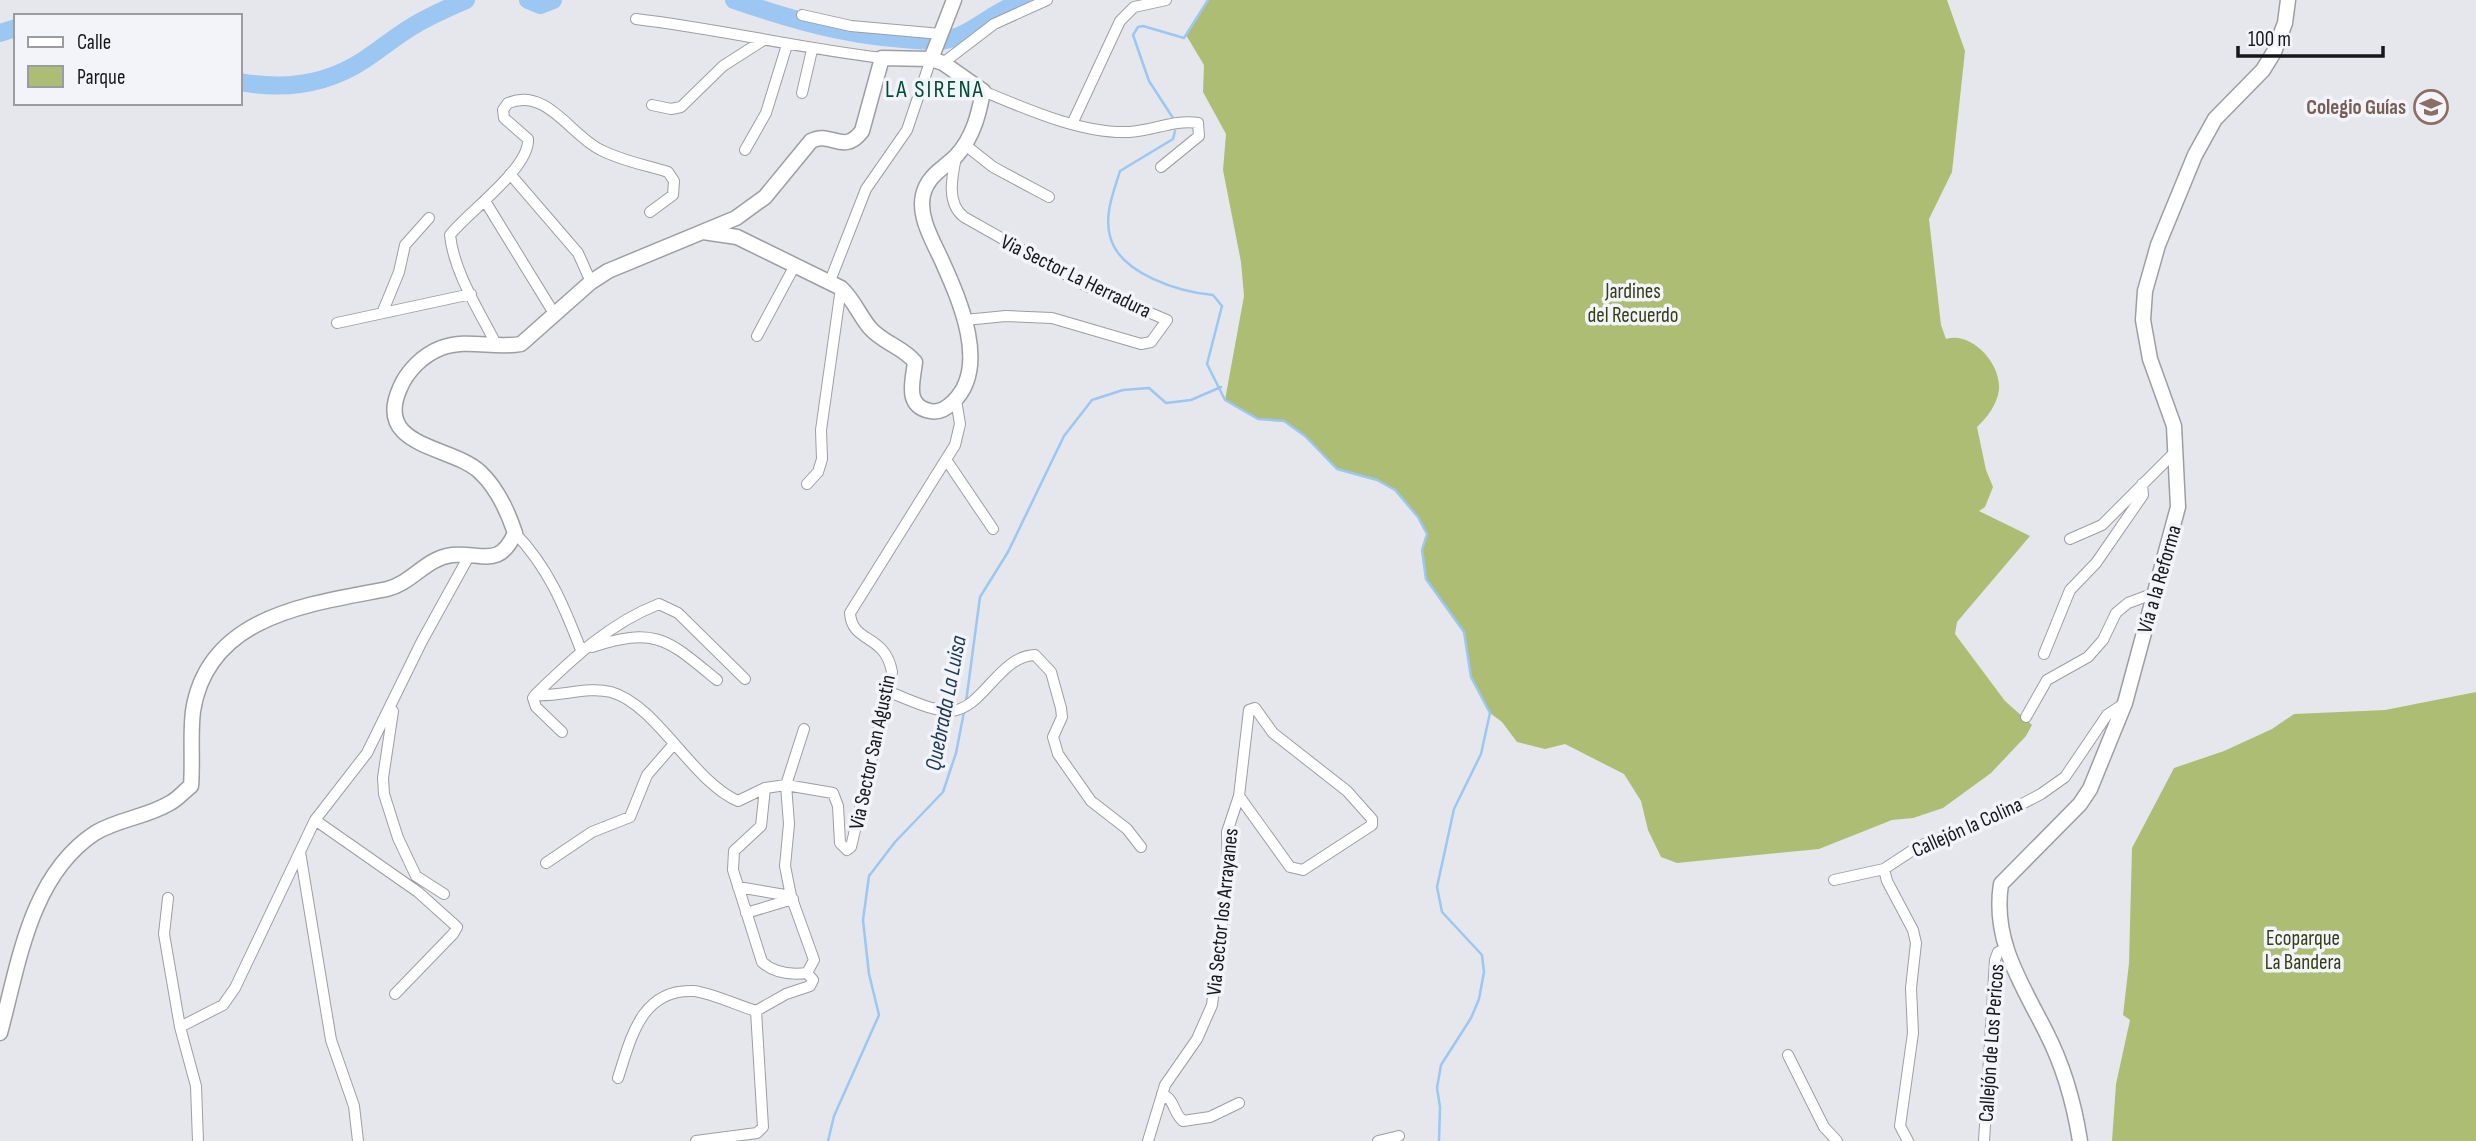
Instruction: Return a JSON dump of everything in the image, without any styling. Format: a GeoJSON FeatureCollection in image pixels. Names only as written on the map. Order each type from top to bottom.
{"type":"FeatureCollection","features":[{"type":"Feature","properties":{"kind":"street"},"geometry":{"type":"LineString","coordinates":[[807,484],[818,472],[822,459],[821,430],[835,284],[866,190],[907,130],[936,58],[942,31],[954,0]]}},
{"type":"Feature","properties":{"kind":"street"},"geometry":{"type":"LineString","coordinates":[[636,19],[714,28],[762,41],[812,50],[882,58],[936,58],[994,24],[1047,0]]}},
{"type":"Feature","properties":{"kind":"street"},"geometry":{"type":"LineString","coordinates":[[1072,124],[1120,21],[1135,7],[1166,0]]}},
{"type":"Feature","properties":{"kind":"street","name":"Vía a la Reforma"},"geometry":{"type":"LineString","coordinates":[[2080,1141],[2073,1100],[2061,1066],[2005,949],[1999,900],[2001,884],[2080,804],[2090,789],[2126,703],[2173,537],[2178,507],[2174,426],[2150,359],[2143,320],[2146,291],[2158,245],[2195,155],[2215,119],[2263,70],[2274,52],[2285,23],[2288,0]]}},
{"type":"Feature","properties":{"kind":"street"},"geometry":{"type":"LineString","coordinates":[[802,15],[851,26],[942,31]]}},
{"type":"Feature","properties":{"kind":"street"},"geometry":{"type":"LineString","coordinates":[[652,105],[671,109],[681,107],[723,66],[762,41]]}},
{"type":"Feature","properties":{"kind":"street"},"geometry":{"type":"LineString","coordinates":[[745,150],[766,113],[787,45]]}},
{"type":"Feature","properties":{"kind":"street"},"geometry":{"type":"LineString","coordinates":[[802,93],[812,50]]}},
{"type":"Feature","properties":{"kind":"street"},"geometry":{"type":"LineString","coordinates":[[581,650],[550,577],[537,556],[515,533],[508,513],[481,473],[461,458],[407,436],[398,426],[395,413],[397,395],[406,375],[438,349],[459,343],[497,346],[521,344],[591,282],[608,271],[736,218],[765,197],[811,141],[822,138],[846,143],[855,140],[862,131],[882,58]]}},
{"type":"Feature","properties":{"kind":"street"},"geometry":{"type":"LineString","coordinates":[[936,58],[983,91],[1072,124],[1126,132],[1188,121],[1198,123],[1199,136],[1161,167]]}},
{"type":"Feature","properties":{"kind":"street"},"geometry":{"type":"LineString","coordinates":[[703,232],[737,237],[794,267],[835,284],[854,301],[870,328],[907,352],[915,362],[912,398],[920,408],[933,412],[945,409],[956,400],[970,373],[965,320],[923,212],[923,195],[930,179],[960,150],[977,119],[983,91]]}},
{"type":"Feature","properties":{"kind":"street"},"geometry":{"type":"LineString","coordinates":[[497,346],[451,247],[450,235],[510,174],[529,148],[528,139],[504,118],[503,110],[516,100],[551,108],[599,150],[668,172],[674,181],[673,195],[650,212]]}},
{"type":"Feature","properties":{"kind":"street"},"geometry":{"type":"LineString","coordinates":[[960,150],[1049,197]]}},
{"type":"Feature","properties":{"kind":"street","name":"Via Sector La Herradura"},"geometry":{"type":"LineString","coordinates":[[960,150],[952,196],[958,213],[1086,286],[1167,320],[1151,342],[1141,344],[1052,318],[1019,316],[965,320]]}},
{"type":"Feature","properties":{"kind":"street"},"geometry":{"type":"LineString","coordinates":[[510,174],[579,253],[591,282]]}},
{"type":"Feature","properties":{"kind":"street"},"geometry":{"type":"LineString","coordinates":[[485,201],[555,315]]}},
{"type":"Feature","properties":{"kind":"street"},"geometry":{"type":"LineString","coordinates":[[383,311],[399,272],[405,245],[429,218]]}},
{"type":"Feature","properties":{"kind":"street"},"geometry":{"type":"LineString","coordinates":[[757,336],[794,267]]}},
{"type":"Feature","properties":{"kind":"street"},"geometry":{"type":"LineString","coordinates":[[337,323],[471,293]]}},
{"type":"Feature","properties":{"kind":"street","name":"Via Sector San Agustin"},"geometry":{"type":"LineString","coordinates":[[535,695],[551,696],[599,690],[611,692],[638,706],[673,745],[733,799],[743,800],[765,788],[786,785],[833,793],[838,806],[840,843],[847,850],[851,847],[892,672],[890,659],[884,649],[856,631],[850,613],[871,576],[892,549],[924,490],[947,461],[960,424],[956,400]]}},
{"type":"Feature","properties":{"kind":"street"},"geometry":{"type":"LineString","coordinates":[[2070,539],[2102,525],[2177,450]]}},
{"type":"Feature","properties":{"kind":"street"},"geometry":{"type":"LineString","coordinates":[[947,461],[993,529]]}},
{"type":"Feature","properties":{"kind":"street"},"geometry":{"type":"LineString","coordinates":[[2044,654],[2070,590],[2096,563],[2143,495],[2142,484]]}},
{"type":"Feature","properties":{"kind":"street"},"geometry":{"type":"LineString","coordinates":[[0,1033],[24,942],[43,891],[66,856],[97,832],[171,803],[191,786],[193,711],[202,682],[218,654],[268,617],[306,604],[390,588],[410,580],[438,558],[454,555],[492,557],[503,552],[515,533]]}},
{"type":"Feature","properties":{"kind":"street"},"geometry":{"type":"LineString","coordinates":[[180,1027],[223,1005],[234,988],[316,820],[367,753],[422,641],[469,556]]}},
{"type":"Feature","properties":{"kind":"street"},"geometry":{"type":"LineString","coordinates":[[2026,717],[2047,680],[2088,657],[2103,640],[2116,613],[2128,603],[2155,593]]}},
{"type":"Feature","properties":{"kind":"street"},"geometry":{"type":"LineString","coordinates":[[562,732],[533,703],[535,695],[581,650],[634,613],[659,604],[678,613],[745,679]]}},
{"type":"Feature","properties":{"kind":"street"},"geometry":{"type":"LineString","coordinates":[[581,650],[620,638],[643,636],[677,647],[717,680]]}},
{"type":"Feature","properties":{"kind":"street"},"geometry":{"type":"LineString","coordinates":[[889,692],[938,709],[954,711],[977,696],[1025,656],[1035,655],[1051,672],[1061,708],[1062,717],[1053,737],[1058,754],[1091,801],[1127,829],[1141,847]]}},
{"type":"Feature","properties":{"kind":"street","name":"Callejón la Colina"},"geometry":{"type":"LineString","coordinates":[[1885,869],[1919,846],[2004,813],[2041,793],[2065,776],[2107,715],[2126,703]]}},
{"type":"Feature","properties":{"kind":"street"},"geometry":{"type":"LineString","coordinates":[[393,704],[383,778],[384,794],[398,838],[416,876],[444,894]]}},
{"type":"Feature","properties":{"kind":"street","name":"Via Sector los Arrayanes"},"geometry":{"type":"LineString","coordinates":[[1148,1141],[1162,1094],[1171,1075],[1197,1039],[1212,1005],[1228,873],[1227,832],[1239,796],[1249,710],[1255,708],[1273,733],[1347,791],[1372,820],[1372,825],[1303,870],[1296,870],[1290,867],[1239,796]]}},
{"type":"Feature","properties":{"kind":"street"},"geometry":{"type":"LineString","coordinates":[[804,729],[786,785],[789,824],[785,866],[792,897],[814,960],[807,974]]}},
{"type":"Feature","properties":{"kind":"street"},"geometry":{"type":"LineString","coordinates":[[546,863],[592,832],[630,817],[647,775],[673,745]]}},
{"type":"Feature","properties":{"kind":"street"},"geometry":{"type":"LineString","coordinates":[[618,1078],[635,1025],[642,1013],[654,1002],[675,993],[695,991],[756,1011],[786,994],[810,986],[813,980],[807,974],[785,973],[769,968],[762,962],[732,862],[734,851],[761,826],[765,788]]}},
{"type":"Feature","properties":{"kind":"street"},"geometry":{"type":"LineString","coordinates":[[316,820],[418,892],[457,927],[395,994]]}},
{"type":"Feature","properties":{"kind":"street"},"geometry":{"type":"LineString","coordinates":[[300,851],[331,1040],[354,1107],[358,1141]]}},
{"type":"Feature","properties":{"kind":"street"},"geometry":{"type":"LineString","coordinates":[[1834,880],[1885,869],[1886,881],[1913,930],[1916,943],[1911,988],[1913,1033],[1900,1126],[1908,1141]]}},
{"type":"Feature","properties":{"kind":"street"},"geometry":{"type":"LineString","coordinates":[[738,887],[792,897]]}},
{"type":"Feature","properties":{"kind":"street"},"geometry":{"type":"LineString","coordinates":[[746,913],[792,897]]}},
{"type":"Feature","properties":{"kind":"street"},"geometry":{"type":"LineString","coordinates":[[168,898],[164,934],[180,1027],[196,1086],[198,1141]]}},
{"type":"Feature","properties":{"kind":"street","name":"Callejón de Los Pericos"},"geometry":{"type":"LineString","coordinates":[[1984,1141],[1995,960],[1998,952],[2005,949]]}},
{"type":"Feature","properties":{"kind":"street"},"geometry":{"type":"LineString","coordinates":[[696,1141],[757,1133],[763,1127],[756,1011]]}},
{"type":"Feature","properties":{"kind":"street"},"geometry":{"type":"LineString","coordinates":[[1788,1055],[1824,1127],[1837,1141]]}},
{"type":"Feature","properties":{"kind":"street"},"geometry":{"type":"LineString","coordinates":[[1162,1094],[1171,1100],[1178,1117],[1183,1121],[1210,1117],[1239,1103]]}},
{"type":"Feature","properties":{"kind":"street"},"geometry":{"type":"LineString","coordinates":[[1378,1141],[1399,1136]]}},
{"type":"Feature","properties":{"kind":"green space","name":"Jardines del Recuerdo"},"geometry":{"type":"Polygon","coordinates":[[[1208,0],[1947,0],[1965,51],[1952,172],[1929,219],[1941,325],[1946,339],[1965,340],[1983,351],[1998,379],[1999,389],[1994,405],[1977,427],[1986,470],[1993,487],[1985,507],[1979,511],[2030,536],[1957,622],[1955,634],[2005,701],[2032,725],[2026,736],[1991,773],[1943,808],[1913,818],[1892,820],[1819,849],[1677,863],[1661,857],[1648,830],[1641,801],[1624,774],[1565,744],[1545,749],[1517,742],[1502,722],[1490,713],[1471,677],[1464,632],[1426,579],[1422,550],[1427,533],[1418,517],[1395,490],[1377,480],[1337,469],[1305,436],[1284,421],[1258,419],[1225,400],[1244,296],[1241,262],[1223,170],[1226,134],[1203,92],[1204,65],[1186,35],[1208,0]]]}},
{"type":"Feature","properties":{"kind":"green space","name":"Ecoparque La Bandera"},"geometry":{"type":"Polygon","coordinates":[[[2476,692],[2476,1141],[2112,1141],[2116,1084],[2130,1020],[2123,1015],[2129,963],[2132,848],[2174,768],[2224,751],[2272,729],[2294,714],[2385,710],[2476,692]]]}},
{"type":"Feature","properties":{"kind":"waterway"},"geometry":{"type":"LineString","coordinates":[[242,82],[288,85],[335,75],[364,60],[419,22],[466,0]]}},
{"type":"Feature","properties":{"kind":"waterway"},"geometry":{"type":"LineString","coordinates":[[528,0],[540,5],[553,0]]}},
{"type":"Feature","properties":{"kind":"waterway"},"geometry":{"type":"LineString","coordinates":[[734,0],[834,29],[884,37],[938,41],[963,34],[1007,8],[1034,0]]}},
{"type":"Feature","properties":{"kind":"waterway"},"geometry":{"type":"LineString","coordinates":[[1173,118],[1149,81],[1133,35],[1138,27],[1143,26],[1184,38],[1208,0]]}},
{"type":"Feature","properties":{"kind":"waterway"},"geometry":{"type":"LineString","coordinates":[[0,33],[14,29]]}},
{"type":"Feature","properties":{"kind":"waterway"},"geometry":{"type":"LineString","coordinates":[[1175,131],[1173,139],[1120,171],[1108,219],[1110,236],[1116,249],[1125,261],[1152,279],[1184,290],[1213,295],[1222,306],[1207,364],[1225,400],[1258,419],[1284,421],[1305,436],[1337,469],[1377,480],[1395,490],[1418,517],[1427,534],[1422,550],[1426,579],[1464,632],[1471,677],[1490,713],[1481,754],[1454,809],[1437,887],[1442,912],[1482,955],[1484,972],[1479,999],[1471,1018],[1441,1065],[1437,1088],[1440,1107],[1439,1141]]}},
{"type":"Feature","properties":{"kind":"waterway","name":"Quebrada La Luisa"},"geometry":{"type":"LineString","coordinates":[[966,702],[980,597],[1008,552],[1064,436],[1092,400],[1123,390],[1149,388],[1166,403],[1191,400],[1221,387]]}},
{"type":"Feature","properties":{"kind":"waterway","name":"Quebrada La Luisa"},"geometry":{"type":"LineString","coordinates":[[828,1141],[834,1116],[879,1015],[869,974],[863,920],[869,876],[895,842],[943,792],[956,753],[964,712]]}},
{"type":"Feature","properties":{"kind":"place","name":"Colegio Guías"},"geometry":{"type":"Point","coordinates":[2431,107]}},
{"type":"Feature","properties":{"kind":"district","name":"LA SIRENA"},"geometry":{"type":"Point","coordinates":[935,89]}}]}
